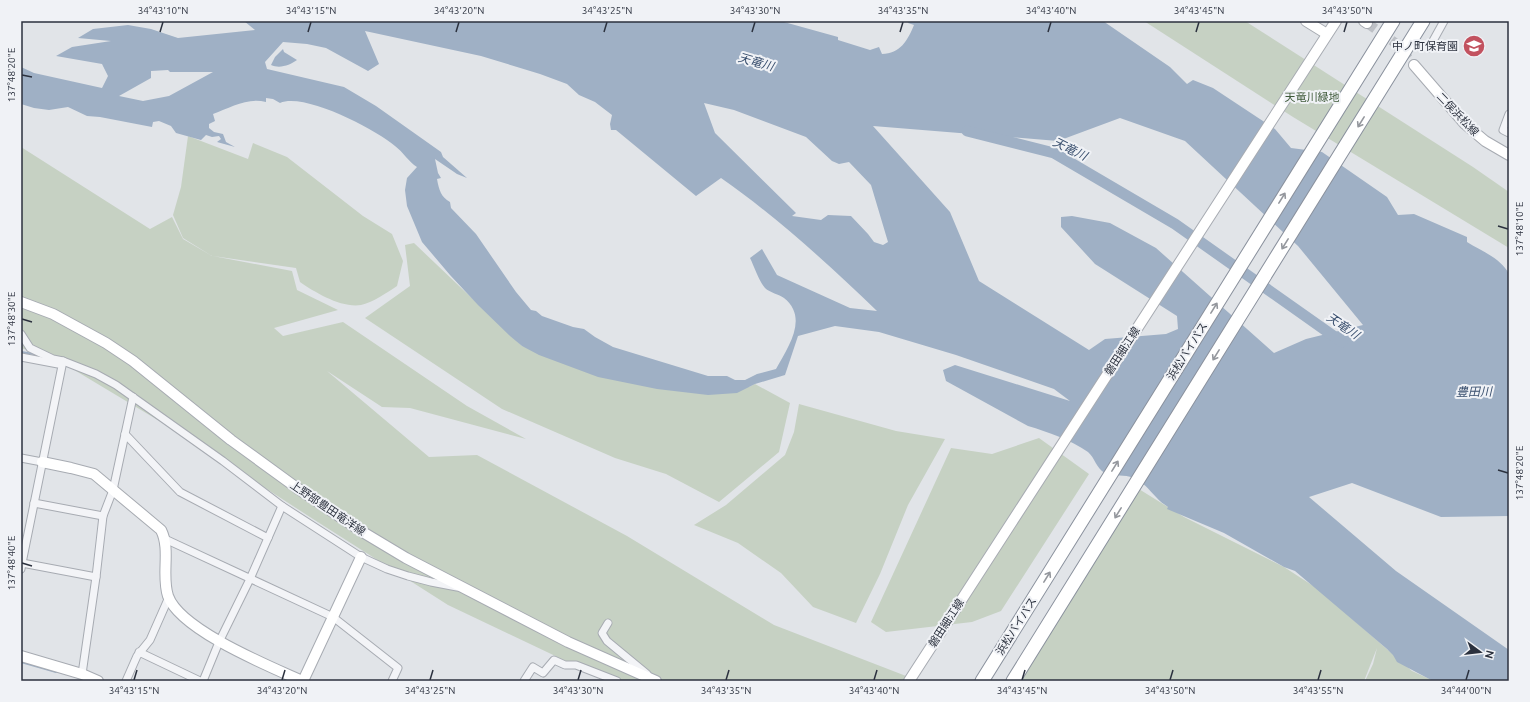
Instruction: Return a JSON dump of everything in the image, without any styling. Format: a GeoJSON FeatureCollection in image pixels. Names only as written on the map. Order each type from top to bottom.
{"type":"FeatureCollection","features":[{"type":"Feature","properties":{"kind":"highway"},"geometry":{"type":"LineString","coordinates":[[1361,70],[1383,21]]}},
{"type":"Feature","properties":{"kind":"highway","name":"浜松バイパス"},"geometry":{"type":"LineString","coordinates":[[982,681],[1361,70],[1393,21]]}},
{"type":"Feature","properties":{"kind":"highway"},"geometry":{"type":"LineString","coordinates":[[1013,681],[1423,21]]}},
{"type":"Feature","properties":{"kind":"highway"},"geometry":{"type":"LineString","coordinates":[[1381,89],[1429,21]]}},
{"type":"Feature","properties":{"kind":"main road"},"geometry":{"type":"LineString","coordinates":[[1306,21],[1327,34]]}},
{"type":"Feature","properties":{"kind":"main road","name":"磐田細江線"},"geometry":{"type":"LineString","coordinates":[[909,681],[1336,21]]}},
{"type":"Feature","properties":{"kind":"main road","name":"二俣浜松線"},"geometry":{"type":"LineString","coordinates":[[1414,65],[1465,124],[1485,141],[1509,154]]}},
{"type":"Feature","properties":{"kind":"main road","name":"上野部豊田竜洋線"},"geometry":{"type":"LineString","coordinates":[[21,302],[53,314],[106,343],[133,361],[231,440],[297,488],[367,535],[462,588],[568,642],[655,680]]}},
{"type":"Feature","properties":{"kind":"main road"},"geometry":{"type":"LineString","coordinates":[[42,462],[94,474],[161,530],[165,539],[166,586],[169,597],[180,614],[219,642],[302,681],[334,617],[361,557]]}},
{"type":"Feature","properties":{"kind":"main road"},"geometry":{"type":"LineString","coordinates":[[21,656],[82,674],[98,681]]}},
{"type":"Feature","properties":{"kind":"street"},"geometry":{"type":"LineString","coordinates":[[1429,48],[1444,21]]}},
{"type":"Feature","properties":{"kind":"street"},"geometry":{"type":"LineString","coordinates":[[1509,114],[1503,130],[1509,133]]}},
{"type":"Feature","properties":{"kind":"street"},"geometry":{"type":"LineString","coordinates":[[21,334],[30,348],[62,363],[96,374],[116,385],[223,461],[282,506],[361,557],[387,569],[408,576],[462,588]]}},
{"type":"Feature","properties":{"kind":"street"},"geometry":{"type":"LineString","coordinates":[[21,357],[62,363]]}},
{"type":"Feature","properties":{"kind":"street"},"geometry":{"type":"LineString","coordinates":[[62,363],[21,565],[96,577]]}},
{"type":"Feature","properties":{"kind":"street"},"geometry":{"type":"LineString","coordinates":[[82,674],[103,516],[113,490],[133,397]]}},
{"type":"Feature","properties":{"kind":"street"},"geometry":{"type":"LineString","coordinates":[[125,434],[180,492],[268,538]]}},
{"type":"Feature","properties":{"kind":"street"},"geometry":{"type":"LineString","coordinates":[[21,458],[42,462]]}},
{"type":"Feature","properties":{"kind":"street"},"geometry":{"type":"LineString","coordinates":[[34,503],[103,516]]}},
{"type":"Feature","properties":{"kind":"street"},"geometry":{"type":"LineString","coordinates":[[203,681],[219,642],[250,579],[282,506]]}},
{"type":"Feature","properties":{"kind":"street"},"geometry":{"type":"LineString","coordinates":[[165,539],[334,617],[398,668],[394,680]]}},
{"type":"Feature","properties":{"kind":"street"},"geometry":{"type":"LineString","coordinates":[[126,681],[139,652],[150,640],[169,597]]}},
{"type":"Feature","properties":{"kind":"street"},"geometry":{"type":"LineString","coordinates":[[608,623],[602,633],[607,640],[655,680]]}},
{"type":"Feature","properties":{"kind":"street"},"geometry":{"type":"LineString","coordinates":[[139,652],[200,681]]}},
{"type":"Feature","properties":{"kind":"street"},"geometry":{"type":"LineString","coordinates":[[524,681],[532,667],[543,673],[554,660],[565,665],[576,666],[605,679],[617,681]]}},
{"type":"Feature","properties":{"kind":"green space","name":"天竜川緑地"},"geometry":{"type":"Polygon","coordinates":[[[1144,21],[1245,21],[1473,167],[1509,192],[1509,248],[1293,117],[1144,21]]]}},
{"type":"Feature","properties":{"kind":"green space"},"geometry":{"type":"Polygon","coordinates":[[[188,136],[248,159],[253,143],[287,157],[363,216],[392,234],[403,261],[397,286],[375,300],[361,305],[337,302],[313,291],[300,282],[296,268],[213,256],[292,271],[297,290],[338,310],[274,328],[283,336],[343,322],[467,406],[526,439],[410,408],[382,407],[327,371],[429,457],[477,455],[627,536],[774,625],[919,681],[608,681],[448,605],[196,443],[56,359],[21,348],[21,147],[150,229],[172,217],[183,239],[212,256],[183,238],[173,215],[181,187],[188,136]]]}},
{"type":"Feature","properties":{"kind":"green space"},"geometry":{"type":"Polygon","coordinates":[[[414,243],[522,346],[749,387],[755,384],[790,403],[779,452],[719,502],[666,474],[615,458],[502,409],[365,318],[410,286],[405,245],[414,243]]]}},
{"type":"Feature","properties":{"kind":"green space"},"geometry":{"type":"Polygon","coordinates":[[[799,404],[896,431],[945,439],[908,505],[880,574],[856,623],[813,607],[781,573],[738,543],[694,525],[726,505],[785,455],[794,432],[799,404]]]}},
{"type":"Feature","properties":{"kind":"green space"},"geometry":{"type":"Polygon","coordinates":[[[1039,438],[1089,474],[1001,611],[972,622],[886,632],[871,622],[951,448],[992,454],[1039,438]]]}},
{"type":"Feature","properties":{"kind":"green space"},"geometry":{"type":"Polygon","coordinates":[[[1134,486],[1184,517],[1284,567],[1318,589],[1412,671],[1434,681],[1365,681],[1373,664],[1377,648],[1364,681],[1013,681],[1134,486]]]}},
{"type":"Feature","properties":{"kind":"water","name":"豊田川"},"geometry":{"type":"Polygon","coordinates":[[[244,21],[784,21],[838,37],[838,40],[870,50],[879,47],[882,54],[894,52],[906,41],[914,25],[908,23],[909,21],[1103,21],[1170,67],[1187,84],[1193,80],[1213,88],[1275,129],[1291,148],[1322,152],[1387,197],[1398,215],[1414,214],[1467,237],[1467,242],[1496,259],[1509,274],[1509,516],[1441,517],[1352,483],[1309,497],[1396,571],[1509,650],[1509,681],[1433,681],[1397,662],[1387,649],[1295,571],[1284,567],[1224,533],[1167,509],[1168,507],[1146,486],[1137,480],[1130,477],[1105,473],[1088,452],[1059,437],[1028,426],[946,381],[943,370],[955,365],[1070,401],[1054,389],[956,355],[879,332],[835,326],[798,336],[785,375],[755,384],[737,393],[708,395],[657,389],[598,377],[539,355],[522,346],[478,305],[422,242],[407,206],[405,190],[407,178],[417,167],[398,148],[356,122],[322,107],[305,103],[291,101],[280,103],[273,99],[266,98],[266,102],[245,102],[213,114],[215,121],[209,124],[209,128],[214,132],[223,134],[226,142],[235,147],[217,142],[221,139],[219,136],[212,137],[206,135],[201,140],[176,133],[171,126],[159,121],[153,122],[152,127],[87,116],[68,107],[49,110],[21,104],[21,67],[34,73],[102,88],[108,76],[102,64],[56,56],[72,47],[111,41],[78,38],[93,29],[128,25],[151,29],[178,38],[255,30],[244,21]],[[365,31],[379,64],[368,71],[326,48],[307,44],[283,42],[265,62],[267,69],[344,87],[376,106],[441,152],[443,157],[467,178],[457,174],[435,159],[438,173],[441,178],[437,179],[442,195],[450,202],[451,208],[476,234],[516,292],[531,310],[536,311],[542,316],[573,327],[584,329],[613,347],[708,376],[727,376],[735,380],[745,380],[757,374],[776,369],[794,333],[796,323],[795,314],[791,306],[780,295],[765,288],[750,258],[762,249],[777,275],[850,308],[877,311],[802,242],[742,193],[721,178],[696,196],[616,130],[611,130],[610,124],[612,115],[595,102],[579,95],[567,84],[481,56],[365,31]],[[168,70],[151,71],[151,78],[119,96],[143,101],[169,96],[213,72],[170,72],[168,70]],[[704,103],[715,133],[796,213],[792,216],[821,220],[828,215],[851,216],[874,242],[883,245],[888,242],[871,185],[849,162],[839,164],[832,161],[806,137],[734,110],[704,103]],[[1120,118],[1058,141],[873,126],[950,212],[979,281],[1089,350],[1105,339],[1166,334],[1178,329],[1177,316],[1095,264],[1061,227],[1061,217],[1072,216],[1110,223],[1156,248],[1274,353],[1306,339],[1363,325],[1298,246],[1185,141],[1120,118]]]}},
{"type":"Feature","properties":{"kind":"water"},"geometry":{"type":"Polygon","coordinates":[[[283,49],[284,52],[297,60],[285,66],[278,67],[271,65],[275,57],[283,49]]]}},
{"type":"Feature","properties":{"kind":"waterway","name":"天竜川"},"geometry":{"type":"LineString","coordinates":[[967,131],[1054,153],[1175,224],[1342,342]]}},
{"type":"Feature","properties":{"kind":"waterway"},"geometry":{"type":"LineString","coordinates":[[21,352],[34,354]]}},
{"type":"Feature","properties":{"kind":"waterway"},"geometry":{"type":"LineString","coordinates":[[21,662],[56,672]]}},
{"type":"Feature","properties":{"kind":"tunnel"},"geometry":{"type":"LineString","coordinates":[[1367,23],[1394,42],[1414,65]]}},
{"type":"Feature","properties":{"kind":"place","name":"中ノ町保育園"},"geometry":{"type":"Point","coordinates":[1474,46]}}]}
